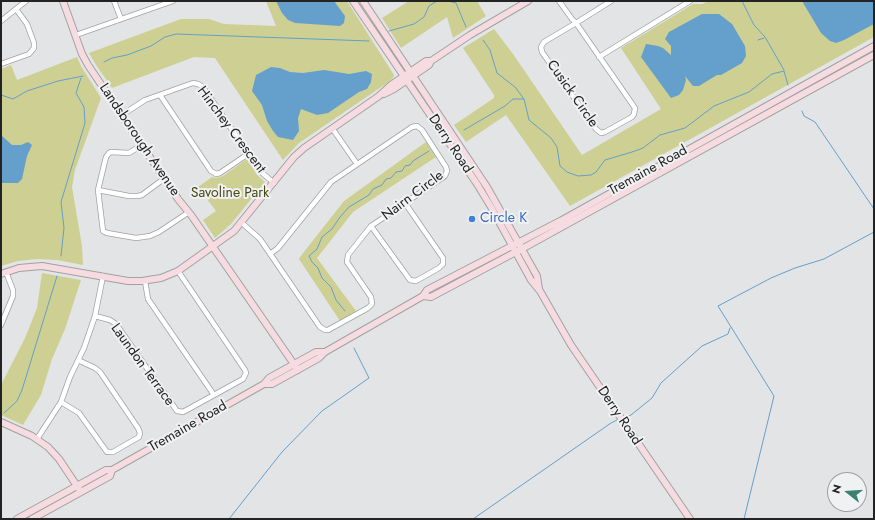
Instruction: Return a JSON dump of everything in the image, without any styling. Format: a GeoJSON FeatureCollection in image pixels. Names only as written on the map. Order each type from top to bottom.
{"type":"FeatureCollection","features":[{"type":"Feature","properties":{"kind":"main road","name":"Landsborough Avenue"},"geometry":{"type":"LineString","coordinates":[[63,1],[88,65],[296,367]]}},
{"type":"Feature","properties":{"kind":"main road","name":"Derry Road"},"geometry":{"type":"LineString","coordinates":[[353,1],[477,184],[531,280],[540,291],[571,345],[690,519]]}},
{"type":"Feature","properties":{"kind":"main road","name":"Derry Road"},"geometry":{"type":"LineString","coordinates":[[363,1],[488,187],[537,276],[540,291]]}},
{"type":"Feature","properties":{"kind":"main road"},"geometry":{"type":"LineString","coordinates":[[4,273],[23,267],[42,266],[128,280],[146,281],[161,278],[178,271],[230,235],[242,223],[299,152],[379,96],[391,85],[429,65],[431,61],[470,35],[528,1]]}},
{"type":"Feature","properties":{"kind":"main road","name":"Tremaine Road"},"geometry":{"type":"LineString","coordinates":[[17,519],[106,470],[112,470],[264,384],[272,384],[296,367],[319,358],[325,352],[424,296],[427,290],[519,243],[874,46]]}},
{"type":"Feature","properties":{"kind":"main road","name":"Tremaine Road"},"geometry":{"type":"LineString","coordinates":[[424,296],[431,297],[522,249],[874,55]]}},
{"type":"Feature","properties":{"kind":"main road"},"geometry":{"type":"LineString","coordinates":[[1,422],[38,439],[55,454],[81,492]]}},
{"type":"Feature","properties":{"kind":"main road","name":"Tremaine Road"},"geometry":{"type":"LineString","coordinates":[[32,519],[110,476],[112,470]]}},
{"type":"Feature","properties":{"kind":"street"},"geometry":{"type":"LineString","coordinates":[[1,21],[26,1]]}},
{"type":"Feature","properties":{"kind":"street"},"geometry":{"type":"LineString","coordinates":[[114,1],[121,19]]}},
{"type":"Feature","properties":{"kind":"street"},"geometry":{"type":"LineString","coordinates":[[76,35],[121,19],[159,3],[173,1]]}},
{"type":"Feature","properties":{"kind":"street","name":"Cusick Circle"},"geometry":{"type":"LineString","coordinates":[[559,1],[576,23],[635,110],[632,117],[603,132],[598,132],[541,50],[544,42],[576,23]]}},
{"type":"Feature","properties":{"kind":"street"},"geometry":{"type":"LineString","coordinates":[[576,23],[611,1]]}},
{"type":"Feature","properties":{"kind":"street"},"geometry":{"type":"LineString","coordinates":[[599,57],[690,1]]}},
{"type":"Feature","properties":{"kind":"street"},"geometry":{"type":"LineString","coordinates":[[1,64],[29,54],[34,48],[27,24],[16,9]]}},
{"type":"Feature","properties":{"kind":"street","name":"Hinchey Crescent"},"geometry":{"type":"LineString","coordinates":[[122,115],[145,100],[193,83],[201,85],[260,171],[274,183]]}},
{"type":"Feature","properties":{"kind":"street"},"geometry":{"type":"LineString","coordinates":[[160,95],[211,172],[216,174],[220,173],[248,154]]}},
{"type":"Feature","properties":{"kind":"street","name":"Nairn Circle"},"geometry":{"type":"LineString","coordinates":[[242,223],[257,236],[320,327],[328,330],[368,308],[372,304],[371,297],[347,262],[346,259],[348,255],[371,226],[444,176],[447,171],[446,166],[419,128],[412,127],[327,186],[278,248],[270,254]]}},
{"type":"Feature","properties":{"kind":"street"},"geometry":{"type":"LineString","coordinates":[[332,128],[357,164]]}},
{"type":"Feature","properties":{"kind":"street"},"geometry":{"type":"LineString","coordinates":[[142,145],[129,153],[112,152],[107,154],[98,190],[102,228],[107,233],[136,238],[150,236],[159,232],[188,212]]}},
{"type":"Feature","properties":{"kind":"street"},"geometry":{"type":"LineString","coordinates":[[98,190],[129,196],[138,196],[142,195],[165,178]]}},
{"type":"Feature","properties":{"kind":"street"},"geometry":{"type":"LineString","coordinates":[[371,226],[410,280],[416,281],[439,268],[443,264],[443,258],[405,203]]}},
{"type":"Feature","properties":{"kind":"street","name":"Laundon Terrace"},"geometry":{"type":"LineString","coordinates":[[95,316],[115,323],[176,411],[183,412],[243,379],[246,370],[178,271]]}},
{"type":"Feature","properties":{"kind":"street"},"geometry":{"type":"LineString","coordinates":[[1,325],[13,296],[13,290],[4,273]]}},
{"type":"Feature","properties":{"kind":"street"},"geometry":{"type":"LineString","coordinates":[[38,439],[61,402],[78,360],[95,316],[103,276]]}},
{"type":"Feature","properties":{"kind":"street"},"geometry":{"type":"LineString","coordinates":[[146,281],[148,299],[214,395]]}},
{"type":"Feature","properties":{"kind":"street"},"geometry":{"type":"LineString","coordinates":[[61,402],[79,413],[104,450],[107,452],[113,452],[139,437],[140,433],[138,428],[100,372],[78,360]]}},
{"type":"Feature","properties":{"kind":"green space"},"geometry":{"type":"Polygon","coordinates":[[[266,1],[347,1],[394,75],[393,78],[387,83],[299,143],[283,160],[215,58],[194,57],[112,88],[89,53],[181,19],[209,19],[224,24],[276,26],[266,1]]]}},
{"type":"Feature","properties":{"kind":"green space"},"geometry":{"type":"Polygon","coordinates":[[[409,1],[477,1],[486,16],[453,38],[447,17],[401,48],[382,18],[409,1]]]}},
{"type":"Feature","properties":{"kind":"green space"},"geometry":{"type":"Polygon","coordinates":[[[709,1],[874,1],[874,37],[570,206],[506,115],[466,142],[454,125],[494,98],[494,95],[463,48],[494,29],[513,54],[582,155],[661,109],[621,48],[693,4],[702,4],[709,1]]]}},
{"type":"Feature","properties":{"kind":"green space"},"geometry":{"type":"Polygon","coordinates":[[[77,57],[101,98],[75,170],[72,187],[82,246],[83,265],[57,260],[37,259],[18,261],[1,266],[1,69],[11,65],[17,80],[77,57]]]}},
{"type":"Feature","properties":{"kind":"green space"},"geometry":{"type":"Polygon","coordinates":[[[426,142],[436,157],[353,212],[317,258],[356,311],[340,321],[299,259],[344,201],[426,142]]]}},
{"type":"Feature","properties":{"kind":"green space","name":"Savoline Park"},"geometry":{"type":"Polygon","coordinates":[[[247,159],[257,175],[265,182],[231,224],[215,238],[203,220],[216,211],[198,187],[212,177],[216,178],[223,176],[247,159]]]}},
{"type":"Feature","properties":{"kind":"green space"},"geometry":{"type":"Polygon","coordinates":[[[42,273],[81,280],[65,329],[52,359],[41,395],[23,425],[1,415],[1,385],[25,338],[37,308],[42,273]]]}},
{"type":"Feature","properties":{"kind":"water"},"geometry":{"type":"Polygon","coordinates":[[[276,1],[334,1],[345,16],[344,23],[340,26],[295,23],[288,20],[282,13],[276,1]]]}},
{"type":"Feature","properties":{"kind":"water"},"geometry":{"type":"Polygon","coordinates":[[[802,1],[874,1],[874,24],[836,43],[830,41],[821,33],[802,1]]]}},
{"type":"Feature","properties":{"kind":"water"},"geometry":{"type":"Polygon","coordinates":[[[702,14],[719,14],[732,24],[745,46],[746,56],[742,63],[721,75],[717,75],[699,86],[693,86],[685,76],[686,80],[683,90],[679,95],[671,98],[641,57],[646,44],[663,48],[671,55],[671,46],[665,39],[669,32],[702,14]]]}},
{"type":"Feature","properties":{"kind":"water"},"geometry":{"type":"Polygon","coordinates":[[[271,67],[280,68],[290,72],[303,73],[324,70],[349,74],[366,71],[372,74],[371,82],[367,89],[359,92],[328,113],[317,115],[301,109],[298,118],[299,131],[293,140],[278,137],[267,121],[262,105],[252,91],[256,75],[271,67]]]}},
{"type":"Feature","properties":{"kind":"water"},"geometry":{"type":"Polygon","coordinates":[[[1,135],[12,145],[21,145],[28,142],[32,145],[27,156],[22,179],[18,183],[1,183],[1,135]]]}},
{"type":"Feature","properties":{"kind":"waterway"},"geometry":{"type":"LineString","coordinates":[[389,31],[414,24],[424,17],[429,6],[437,1]]}},
{"type":"Feature","properties":{"kind":"waterway"},"geometry":{"type":"LineString","coordinates":[[448,1],[456,3],[466,27]]}},
{"type":"Feature","properties":{"kind":"waterway"},"geometry":{"type":"LineString","coordinates":[[742,1],[754,25],[765,37],[784,70]]}},
{"type":"Feature","properties":{"kind":"waterway"},"geometry":{"type":"LineString","coordinates":[[104,62],[112,58],[127,55],[151,46],[165,37],[176,34],[369,41]]}},
{"type":"Feature","properties":{"kind":"waterway"},"geometry":{"type":"LineString","coordinates":[[758,40],[764,38]]}},
{"type":"Feature","properties":{"kind":"waterway"},"geometry":{"type":"LineString","coordinates":[[483,40],[490,50],[497,73],[515,87],[524,99],[529,120],[551,138],[557,147],[560,166],[567,172],[578,176],[591,175],[596,172],[605,160],[643,148],[660,135],[685,128],[714,106],[749,92],[772,74],[784,71],[788,85]]}},
{"type":"Feature","properties":{"kind":"waterway"},"geometry":{"type":"LineString","coordinates":[[1,95],[13,99],[27,91],[58,81],[83,76]]}},
{"type":"Feature","properties":{"kind":"waterway"},"geometry":{"type":"LineString","coordinates":[[61,256],[64,228],[61,202],[85,123],[84,107],[76,93],[81,78]]}},
{"type":"Feature","properties":{"kind":"waterway"},"geometry":{"type":"LineString","coordinates":[[464,130],[505,106],[513,99],[523,99]]}},
{"type":"Feature","properties":{"kind":"waterway"},"geometry":{"type":"LineString","coordinates":[[802,111],[804,116],[815,122],[874,209]]}},
{"type":"Feature","properties":{"kind":"waterway"},"geometry":{"type":"LineString","coordinates":[[345,311],[336,300],[331,287],[322,278],[318,268],[309,256],[317,249],[322,237],[332,229],[349,207],[369,195],[373,189],[382,185],[386,179],[391,178],[396,172],[402,171],[405,166],[410,165],[413,161],[429,151]]}},
{"type":"Feature","properties":{"kind":"waterway"},"geometry":{"type":"LineString","coordinates":[[744,519],[774,396],[718,306],[771,278],[795,268],[824,259],[874,232]]}},
{"type":"Feature","properties":{"kind":"waterway"},"geometry":{"type":"LineString","coordinates":[[4,413],[17,401],[22,390],[57,276]]}},
{"type":"Feature","properties":{"kind":"waterway"},"geometry":{"type":"LineString","coordinates":[[625,417],[631,415],[652,398],[661,383],[702,346],[728,334],[730,328]]}},
{"type":"Feature","properties":{"kind":"waterway"},"geometry":{"type":"LineString","coordinates":[[229,519],[282,452],[322,411],[369,378],[354,348]]}},
{"type":"Feature","properties":{"kind":"waterway"},"geometry":{"type":"LineString","coordinates":[[473,519],[617,420]]}},
{"type":"Feature","properties":{"kind":"place","name":"Circle K"},"geometry":{"type":"Point","coordinates":[472,219]}}]}
